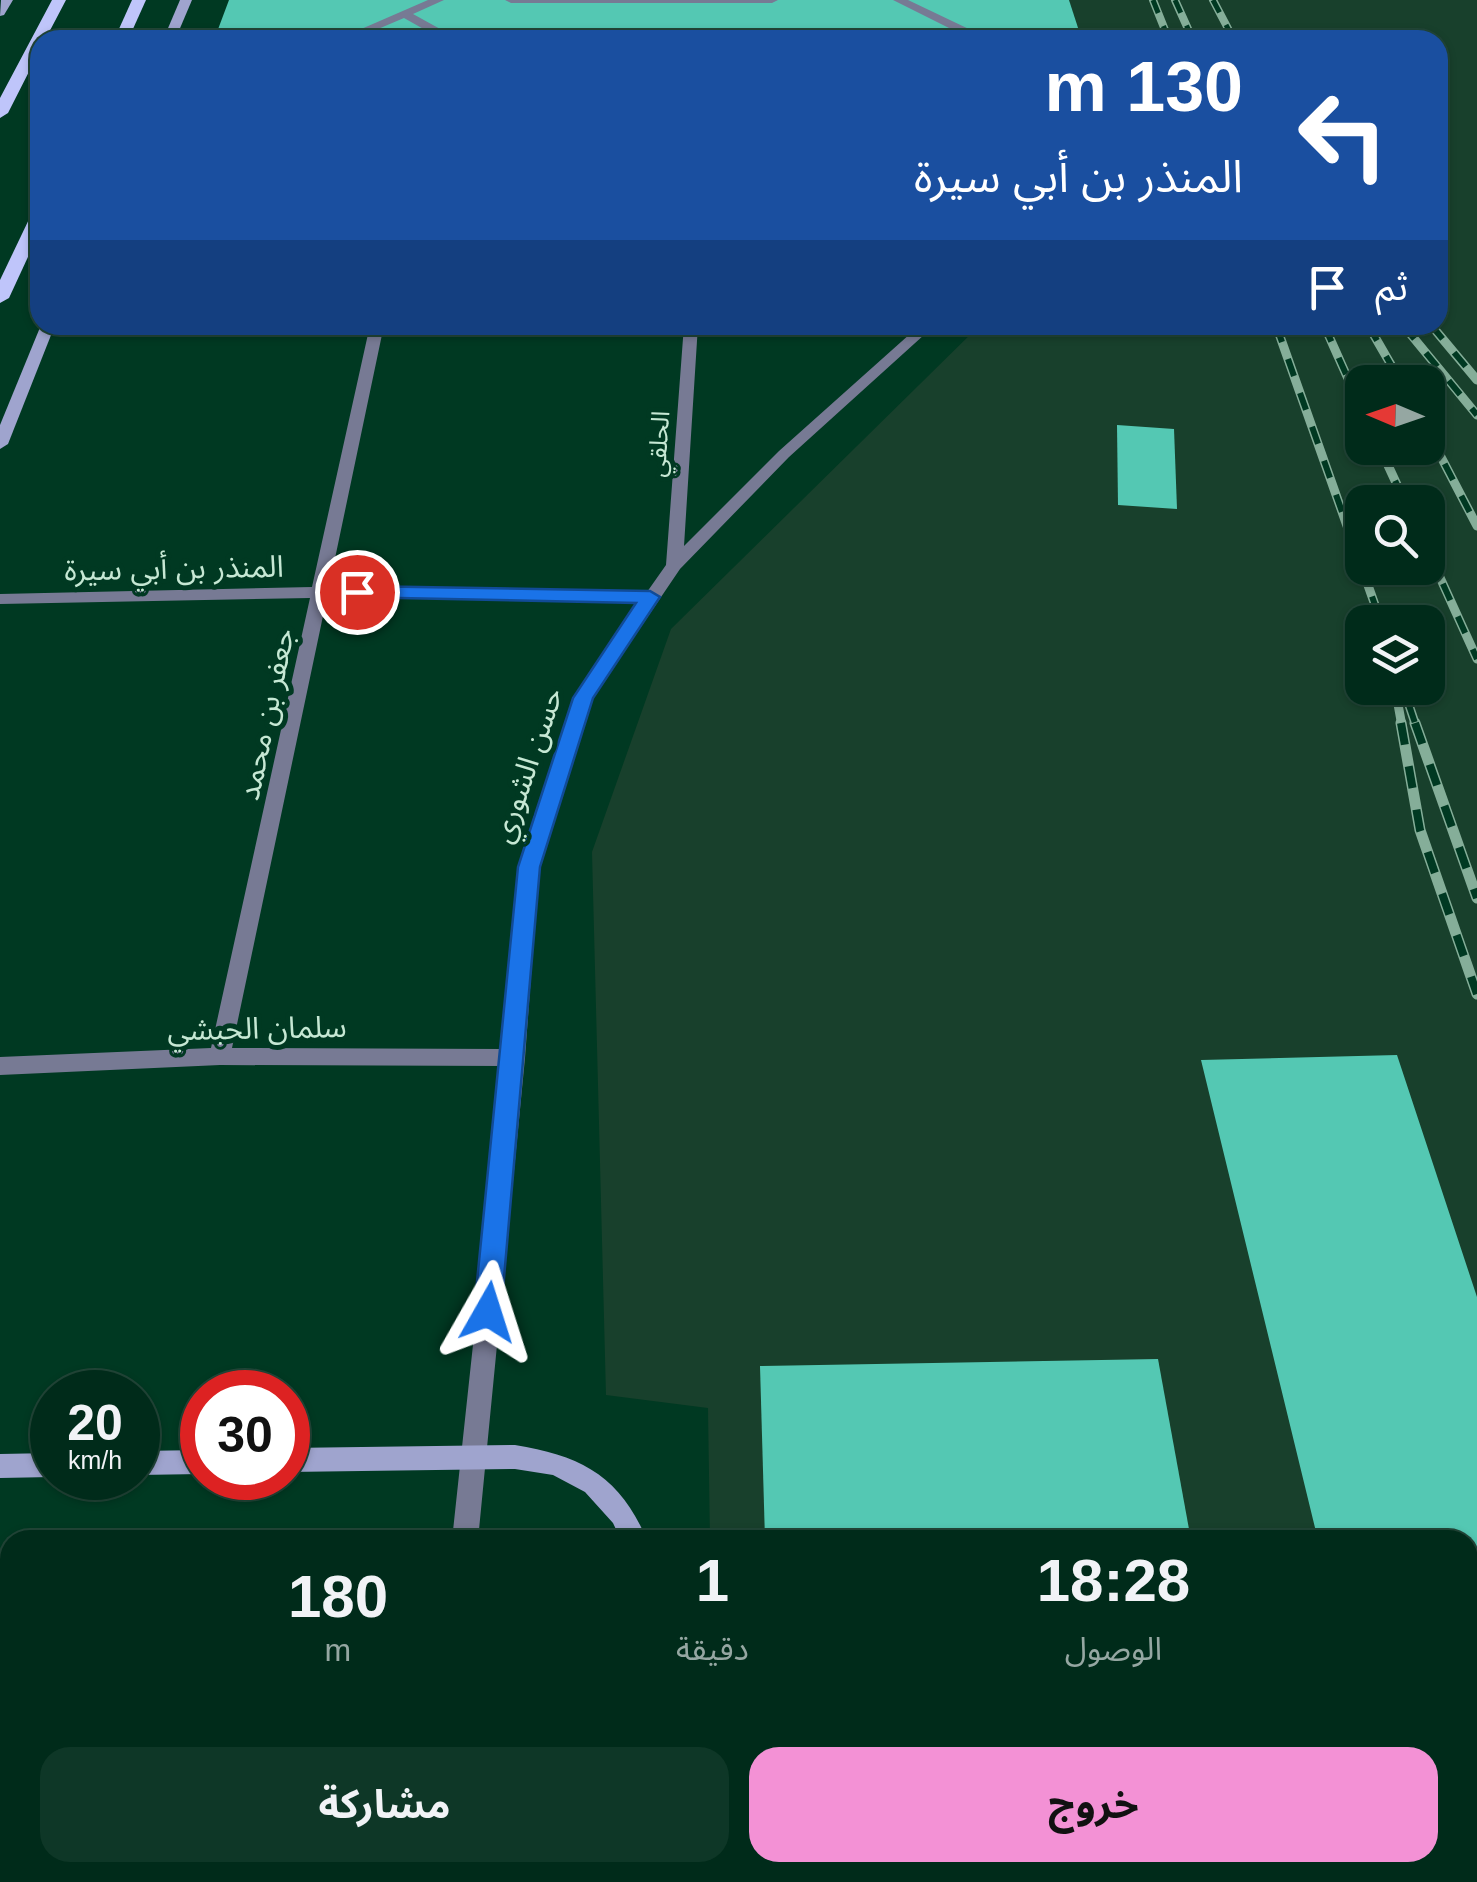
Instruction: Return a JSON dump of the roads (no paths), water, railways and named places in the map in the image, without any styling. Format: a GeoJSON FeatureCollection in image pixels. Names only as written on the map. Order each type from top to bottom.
{"type":"FeatureCollection","features":[{"type":"Feature","properties":{"kind":"main road"},"geometry":{"type":"LineString","coordinates":[[44,30],[60,0]]}},
{"type":"Feature","properties":{"kind":"main road"},"geometry":{"type":"LineString","coordinates":[[126,30],[140,0]]}},
{"type":"Feature","properties":{"kind":"main road"},"geometry":{"type":"LineString","coordinates":[[0,113],[30,56]]}},
{"type":"Feature","properties":{"kind":"main road"},"geometry":{"type":"LineString","coordinates":[[0,298],[30,234]]}},
{"type":"Feature","properties":{"kind":"street"},"geometry":{"type":"LineString","coordinates":[[0,13],[8,0]]}},
{"type":"Feature","properties":{"kind":"street"},"geometry":{"type":"LineString","coordinates":[[173,30],[186,0]]}},
{"type":"Feature","properties":{"kind":"street"},"geometry":{"type":"LineString","coordinates":[[366,30],[438,0]]}},
{"type":"Feature","properties":{"kind":"street"},"geometry":{"type":"LineString","coordinates":[[511,0],[772,0]]}},
{"type":"Feature","properties":{"kind":"street"},"geometry":{"type":"LineString","coordinates":[[898,0],[961,30]]}},
{"type":"Feature","properties":{"kind":"street"},"geometry":{"type":"LineString","coordinates":[[667,30],[669,1]]}},
{"type":"Feature","properties":{"kind":"street"},"geometry":{"type":"LineString","coordinates":[[404,14],[433,30]]}},
{"type":"Feature","properties":{"kind":"street"},"geometry":{"type":"LineString","coordinates":[[0,444],[44,335]]}},
{"type":"Feature","properties":{"kind":"street","name":"جعفر بن محمد"},"geometry":{"type":"LineString","coordinates":[[220,1056],[374,335]]}},
{"type":"Feature","properties":{"kind":"street","name":"الحلقي"},"geometry":{"type":"LineString","coordinates":[[674,566],[690,335]]}},
{"type":"Feature","properties":{"kind":"street","name":"حسن الشوري"},"geometry":{"type":"LineString","coordinates":[[466,1530],[514,1058],[529,867],[583,698],[674,566],[784,454],[917,335]]}},
{"type":"Feature","properties":{"kind":"street","name":"المنذر بن أبي سيرة"},"geometry":{"type":"LineString","coordinates":[[0,599],[320,592],[650,597]]}},
{"type":"Feature","properties":{"kind":"street","name":"سلمان الحبشي"},"geometry":{"type":"LineString","coordinates":[[0,1066],[220,1056],[514,1058]]}},
{"type":"Feature","properties":{"kind":"street"},"geometry":{"type":"LineString","coordinates":[[310,1460],[515,1457],[557,1464],[594,1484],[622,1514],[629,1530]]}},
{"type":"Feature","properties":{"kind":"street"},"geometry":{"type":"LineString","coordinates":[[0,1466],[30,1465]]}},
{"type":"Feature","properties":{"kind":"railway"},"geometry":{"type":"LineString","coordinates":[[1153,0],[1165,30]]}},
{"type":"Feature","properties":{"kind":"railway"},"geometry":{"type":"LineString","coordinates":[[1175,0],[1188,30]]}},
{"type":"Feature","properties":{"kind":"railway"},"geometry":{"type":"LineString","coordinates":[[1213,0],[1229,30]]}},
{"type":"Feature","properties":{"kind":"railway"},"geometry":{"type":"LineString","coordinates":[[1280,335],[1375,605]]}},
{"type":"Feature","properties":{"kind":"railway"},"geometry":{"type":"LineString","coordinates":[[1328,335],[1345,372]]}},
{"type":"Feature","properties":{"kind":"railway"},"geometry":{"type":"LineString","coordinates":[[1374,335],[1391,365]]}},
{"type":"Feature","properties":{"kind":"railway"},"geometry":{"type":"LineString","coordinates":[[1411,335],[1477,415]]}},
{"type":"Feature","properties":{"kind":"railway"},"geometry":{"type":"LineString","coordinates":[[1439,335],[1477,380]]}},
{"type":"Feature","properties":{"kind":"railway"},"geometry":{"type":"LineString","coordinates":[[1388,465],[1397,485]]}},
{"type":"Feature","properties":{"kind":"railway"},"geometry":{"type":"LineString","coordinates":[[1445,465],[1477,526]]}},
{"type":"Feature","properties":{"kind":"railway"},"geometry":{"type":"LineString","coordinates":[[1443,585],[1477,659]]}},
{"type":"Feature","properties":{"kind":"railway"},"geometry":{"type":"LineString","coordinates":[[1398,705],[1402,726]]}},
{"type":"Feature","properties":{"kind":"railway"},"geometry":{"type":"LineString","coordinates":[[1409,705],[1415,723]]}},
{"type":"Feature","properties":{"kind":"railway"},"geometry":{"type":"LineString","coordinates":[[1401,723],[1420,830],[1477,994]]}},
{"type":"Feature","properties":{"kind":"railway"},"geometry":{"type":"LineString","coordinates":[[1415,723],[1477,898]]}}]}
